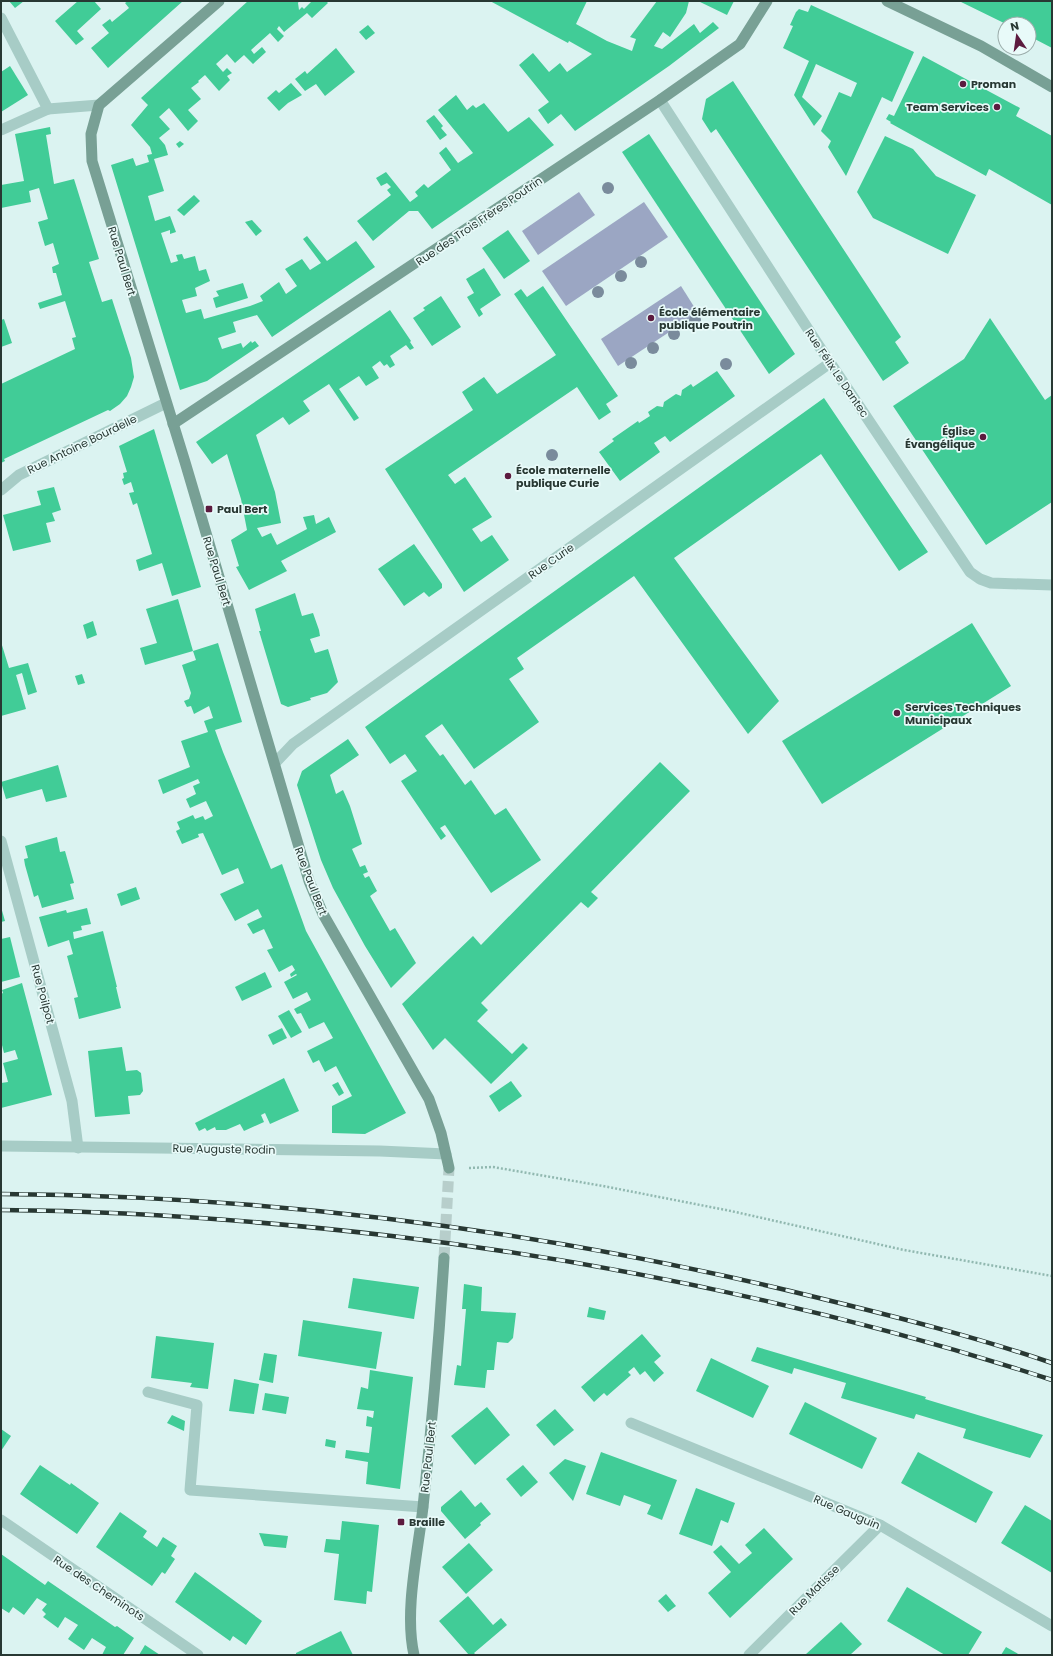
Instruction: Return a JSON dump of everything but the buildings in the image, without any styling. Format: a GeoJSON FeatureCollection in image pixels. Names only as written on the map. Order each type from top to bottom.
{"type":"FeatureCollection","features":[{"type":"Feature","properties":{"kind":"main road"},"geometry":{"type":"LineString","coordinates":[[99,105],[218,1]]}},
{"type":"Feature","properties":{"kind":"main road","name":"Rue des Trois Frères Poutrin"},"geometry":{"type":"LineString","coordinates":[[173,424],[660,100],[740,44],[767,1]]}},
{"type":"Feature","properties":{"kind":"main road"},"geometry":{"type":"LineString","coordinates":[[887,1],[981,46],[1052,87]]}},
{"type":"Feature","properties":{"kind":"main road","name":"Rue Paul Bert"},"geometry":{"type":"LineString","coordinates":[[99,105],[91,134],[92,161],[275,763],[296,843],[309,881],[323,914],[430,1099],[441,1133],[449,1168]]}},
{"type":"Feature","properties":{"kind":"main road","name":"Rue Paul Bert"},"geometry":{"type":"LineString","coordinates":[[414,1655],[412,1646],[411,1604],[423,1507],[434,1397],[444,1258]]}},
{"type":"Feature","properties":{"kind":"street"},"geometry":{"type":"LineString","coordinates":[[1,18],[48,109]]}},
{"type":"Feature","properties":{"kind":"street","name":"Rue Félix Le Dantec"},"geometry":{"type":"LineString","coordinates":[[660,100],[830,363],[970,572],[980,579],[991,583],[1052,585]]}},
{"type":"Feature","properties":{"kind":"street"},"geometry":{"type":"LineString","coordinates":[[1,130],[48,109],[99,105]]}},
{"type":"Feature","properties":{"kind":"street","name":"Rue Curie"},"geometry":{"type":"LineString","coordinates":[[275,763],[293,744],[830,363]]}},
{"type":"Feature","properties":{"kind":"street","name":"Rue Antoine Bourdelle"},"geometry":{"type":"LineString","coordinates":[[1,490],[19,475],[166,403]]}},
{"type":"Feature","properties":{"kind":"street","name":"Rue Poilpot"},"geometry":{"type":"LineString","coordinates":[[1,841],[72,1101],[78,1148]]}},
{"type":"Feature","properties":{"kind":"street","name":"Rue Auguste Rodin"},"geometry":{"type":"LineString","coordinates":[[1,1146],[380,1151],[446,1154]]}},
{"type":"Feature","properties":{"kind":"street"},"geometry":{"type":"LineString","coordinates":[[148,1392],[197,1405],[190,1490],[423,1507]]}},
{"type":"Feature","properties":{"kind":"street","name":"Rue Gauguin"},"geometry":{"type":"LineString","coordinates":[[631,1423],[880,1525],[1052,1626]]}},
{"type":"Feature","properties":{"kind":"street","name":"Rue des Cheminots"},"geometry":{"type":"LineString","coordinates":[[1,1520],[198,1655]]}},
{"type":"Feature","properties":{"kind":"street","name":"Rue Matisse"},"geometry":{"type":"LineString","coordinates":[[749,1655],[880,1525]]}},
{"type":"Feature","properties":{"kind":"path"},"geometry":{"type":"LineString","coordinates":[[449,1168],[493,1167],[604,1186],[731,1211],[904,1250],[1052,1276]]}},
{"type":"Feature","properties":{"kind":"shaded area"},"geometry":{"type":"Polygon","coordinates":[[[579,192],[595,215],[538,255],[522,231],[579,192]]]}},
{"type":"Feature","properties":{"kind":"shaded area"},"geometry":{"type":"Polygon","coordinates":[[[644,202],[668,237],[566,306],[542,271],[644,202]]]}},
{"type":"Feature","properties":{"kind":"shaded area"},"geometry":{"type":"Polygon","coordinates":[[[681,286],[698,313],[618,366],[601,339],[681,286]]]}},
{"type":"Feature","properties":{"kind":"tunnel"},"geometry":{"type":"LineString","coordinates":[[444,1258],[449,1168]]}},
{"type":"Feature","properties":{"kind":"railway"},"geometry":{"type":"LineString","coordinates":[[1,1194],[104,1196],[310,1210],[413,1222],[516,1237],[618,1254],[819,1298],[965,1336],[1052,1363]]}},
{"type":"Feature","properties":{"kind":"railway"},"geometry":{"type":"LineString","coordinates":[[1,1210],[99,1212],[246,1221],[392,1236],[559,1260],[643,1275],[808,1311],[890,1332],[1052,1380]]}},
{"type":"Feature","properties":{"kind":"place","name":"Proman"},"geometry":{"type":"Point","coordinates":[963,84]}},
{"type":"Feature","properties":{"kind":"place","name":"Team Services"},"geometry":{"type":"Point","coordinates":[997,107]}},
{"type":"Feature","properties":{"kind":"place","name":"École élémentaire publique Poutrin"},"geometry":{"type":"Point","coordinates":[651,318]}},
{"type":"Feature","properties":{"kind":"place","name":"Église Évangélique"},"geometry":{"type":"Point","coordinates":[983,437]}},
{"type":"Feature","properties":{"kind":"place","name":"École maternelle publique Curie"},"geometry":{"type":"Point","coordinates":[508,476]}},
{"type":"Feature","properties":{"kind":"place","name":"Paul Bert"},"geometry":{"type":"Point","coordinates":[209,509]}},
{"type":"Feature","properties":{"kind":"place","name":"Services Techniques Municipaux"},"geometry":{"type":"Point","coordinates":[897,713]}},
{"type":"Feature","properties":{"kind":"place","name":"Braille"},"geometry":{"type":"Point","coordinates":[401,1522]}}]}
